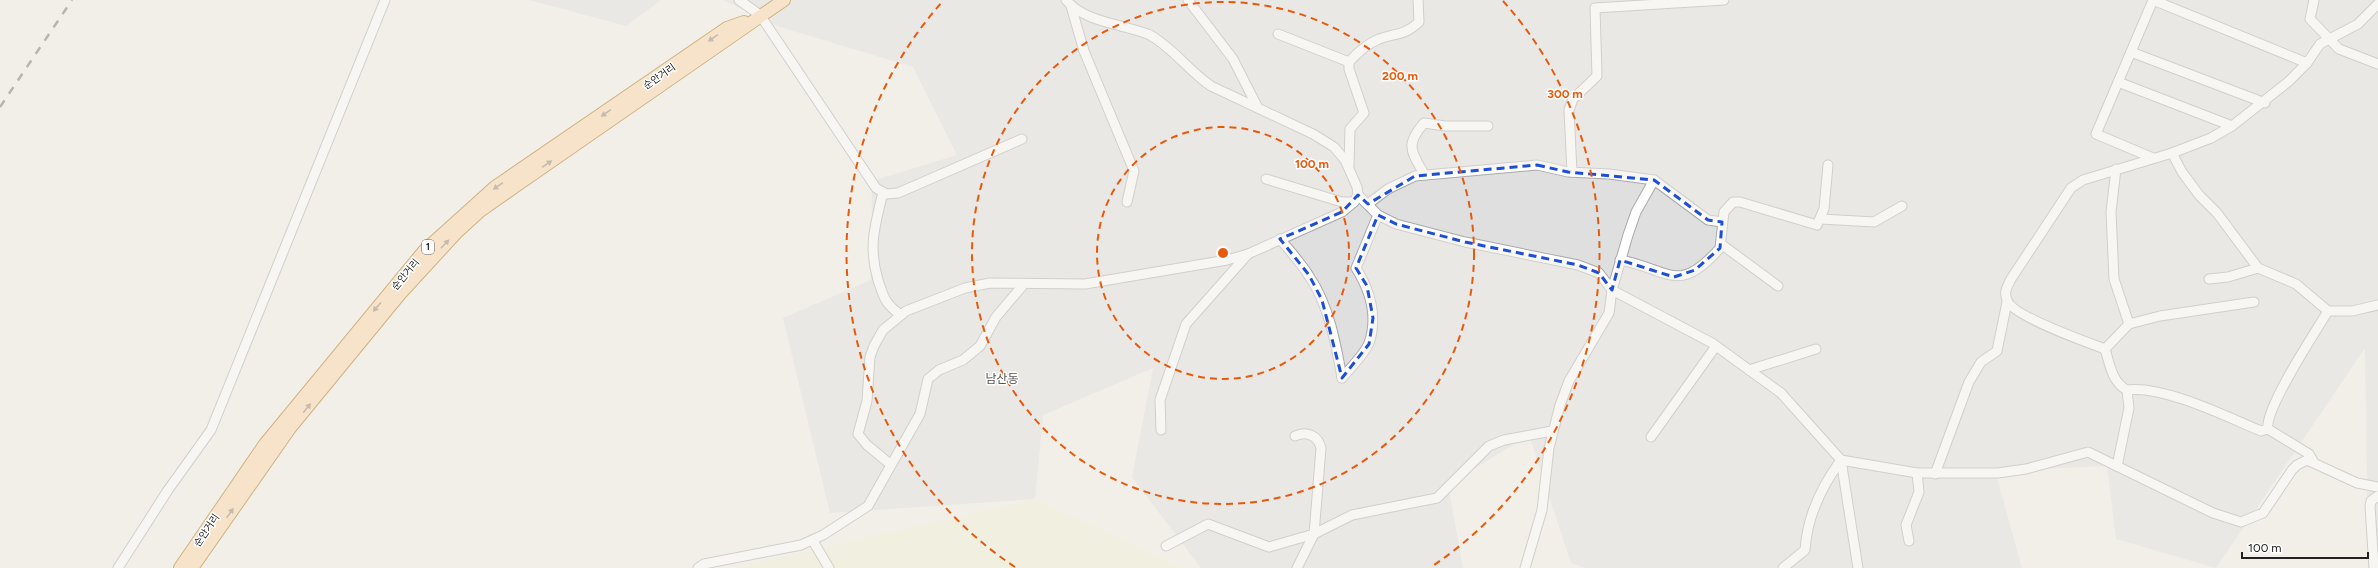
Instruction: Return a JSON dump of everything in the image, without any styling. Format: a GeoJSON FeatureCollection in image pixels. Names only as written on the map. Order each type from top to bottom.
{"type":"FeatureCollection","features":[{"type":"Feature","properties":{"kind":"main road","name":"순안거리"},"geometry":{"type":"LineString","coordinates":[[192,568],[290,428],[400,294],[457,232],[480,211],[688,68],[760,15],[784,0]]}},
{"type":"Feature","properties":{"kind":"main road","name":"순안거리"},"geometry":{"type":"LineString","coordinates":[[180,568],[265,444],[424,251],[495,187],[727,28],[760,15]]}},
{"type":"Feature","properties":{"kind":"street"},"geometry":{"type":"LineString","coordinates":[[118,568],[168,490],[211,430],[385,0]]}},
{"type":"Feature","properties":{"kind":"street"},"geometry":{"type":"LineString","coordinates":[[739,0],[760,15],[876,188],[886,194],[898,193],[1022,139]]}},
{"type":"Feature","properties":{"kind":"street"},"geometry":{"type":"LineString","coordinates":[[1188,0],[1233,59],[1258,108]]}},
{"type":"Feature","properties":{"kind":"street"},"geometry":{"type":"LineString","coordinates":[[1349,168],[1350,129],[1364,113],[1348,69],[1349,62],[1371,43],[1406,32],[1419,22],[1420,12],[1418,0]]}},
{"type":"Feature","properties":{"kind":"street"},"geometry":{"type":"LineString","coordinates":[[1572,172],[1569,110],[1573,99],[1597,76],[1596,4],[1724,0]]}},
{"type":"Feature","properties":{"kind":"street"},"geometry":{"type":"LineString","coordinates":[[2153,158],[2096,134],[2153,0],[2307,63]]}},
{"type":"Feature","properties":{"kind":"street"},"geometry":{"type":"LineString","coordinates":[[2314,0],[2310,19],[2339,49],[2378,64]]}},
{"type":"Feature","properties":{"kind":"street"},"geometry":{"type":"LineString","coordinates":[[890,464],[867,445],[858,434],[867,401],[870,357],[883,330],[901,315],[929,302],[979,284],[990,282],[1024,284],[1095,283],[1227,260],[1248,254],[1342,212],[1356,199],[1357,187],[1349,168],[1338,151],[1327,142],[1211,86],[1197,77],[1159,40],[1150,35],[1089,16],[1069,3]]}},
{"type":"Feature","properties":{"kind":"street"},"geometry":{"type":"LineString","coordinates":[[1069,3],[1084,51],[1134,171],[1127,202]]}},
{"type":"Feature","properties":{"kind":"street"},"geometry":{"type":"LineString","coordinates":[[1935,474],[1969,382],[1982,362],[1997,351],[2008,302],[2006,289],[2011,279],[2072,188],[2083,180],[2172,153],[2211,138],[2232,126],[2265,103],[2307,63],[2320,44],[2358,24],[2376,9]]}},
{"type":"Feature","properties":{"kind":"street"},"geometry":{"type":"LineString","coordinates":[[1278,34],[1349,62]]}},
{"type":"Feature","properties":{"kind":"street"},"geometry":{"type":"LineString","coordinates":[[2131,52],[2265,103]]}},
{"type":"Feature","properties":{"kind":"street"},"geometry":{"type":"LineString","coordinates":[[2118,82],[2232,126]]}},
{"type":"Feature","properties":{"kind":"street"},"geometry":{"type":"LineString","coordinates":[[1424,174],[1412,153],[1411,143],[1415,134],[1424,123],[1445,126],[1488,126]]}},
{"type":"Feature","properties":{"kind":"street"},"geometry":{"type":"LineString","coordinates":[[2172,153],[2182,172],[2199,195],[2217,213],[2258,268],[2296,284],[2328,311],[2352,311],[2378,305]]}},
{"type":"Feature","properties":{"kind":"street"},"geometry":{"type":"LineString","coordinates":[[1368,204],[1388,189],[1424,174],[1537,165],[1572,172],[1609,174],[1654,180],[1708,220],[1722,222]]}},
{"type":"Feature","properties":{"kind":"street"},"geometry":{"type":"LineString","coordinates":[[1620,260],[1634,263],[1674,277],[1695,270],[1714,254],[1721,244],[1724,212],[1733,202],[1740,202],[1805,223],[1817,225],[1821,219],[1824,209],[1828,165]]}},
{"type":"Feature","properties":{"kind":"street"},"geometry":{"type":"LineString","coordinates":[[2116,169],[2111,212],[2114,279],[2129,324]]}},
{"type":"Feature","properties":{"kind":"street"},"geometry":{"type":"LineString","coordinates":[[1266,179],[1342,202],[1356,199],[1368,204],[1378,215],[1396,224],[1578,265],[1599,273],[1612,290],[1716,346],[1781,393],[1841,460],[1858,568]]}},
{"type":"Feature","properties":{"kind":"street"},"geometry":{"type":"LineString","coordinates":[[1525,568],[1542,510],[1552,431],[1569,381],[1609,313],[1612,290],[1620,260],[1636,212],[1654,180]]}},
{"type":"Feature","properties":{"kind":"street"},"geometry":{"type":"LineString","coordinates":[[883,192],[872,246],[873,263],[885,302],[901,315]]}},
{"type":"Feature","properties":{"kind":"street"},"geometry":{"type":"LineString","coordinates":[[1821,219],[1874,222],[1902,206]]}},
{"type":"Feature","properties":{"kind":"street"},"geometry":{"type":"LineString","coordinates":[[1280,240],[1309,275],[1322,300],[1338,352],[1342,378],[1368,344],[1373,318],[1367,286],[1356,268],[1378,215]]}},
{"type":"Feature","properties":{"kind":"street"},"geometry":{"type":"LineString","coordinates":[[1721,244],[1778,286]]}},
{"type":"Feature","properties":{"kind":"street"},"geometry":{"type":"LineString","coordinates":[[1162,430],[1160,400],[1186,324],[1248,254]]}},
{"type":"Feature","properties":{"kind":"street"},"geometry":{"type":"LineString","coordinates":[[2209,279],[2228,277],[2258,268]]}},
{"type":"Feature","properties":{"kind":"street"},"geometry":{"type":"LineString","coordinates":[[698,568],[704,564],[784,550],[813,541],[868,506],[890,464],[920,414],[928,379],[939,370],[963,360],[980,346],[996,317],[1024,284]]}},
{"type":"Feature","properties":{"kind":"street"},"geometry":{"type":"LineString","coordinates":[[2008,302],[2031,319],[2105,349]]}},
{"type":"Feature","properties":{"kind":"street"},"geometry":{"type":"LineString","coordinates":[[2105,349],[2129,324],[2160,316],[2254,302]]}},
{"type":"Feature","properties":{"kind":"street"},"geometry":{"type":"LineString","coordinates":[[2268,429],[2267,424],[2275,405],[2301,355],[2328,311]]}},
{"type":"Feature","properties":{"kind":"street"},"geometry":{"type":"LineString","coordinates":[[1651,437],[1716,346]]}},
{"type":"Feature","properties":{"kind":"street"},"geometry":{"type":"LineString","coordinates":[[1749,370],[1816,349]]}},
{"type":"Feature","properties":{"kind":"street"},"geometry":{"type":"LineString","coordinates":[[2105,349],[2114,377],[2120,386],[2127,390],[2145,390],[2162,394],[2205,408],[2261,431],[2268,429],[2309,454],[2313,461]]}},
{"type":"Feature","properties":{"kind":"street"},"geometry":{"type":"LineString","coordinates":[[2118,466],[2129,408],[2127,390]]}},
{"type":"Feature","properties":{"kind":"street"},"geometry":{"type":"LineString","coordinates":[[1166,546],[1208,524],[1269,547],[1314,534],[1352,515],[1437,498],[1489,446],[1504,440],[1552,431]]}},
{"type":"Feature","properties":{"kind":"street"},"geometry":{"type":"LineString","coordinates":[[1295,436],[1301,433],[1310,435],[1320,443],[1321,448],[1314,534],[1297,568]]}},
{"type":"Feature","properties":{"kind":"street"},"geometry":{"type":"LineString","coordinates":[[1841,460],[1916,473],[1998,473],[2088,452],[2213,513],[2241,522],[2263,513],[2297,465],[2307,460],[2313,461],[2357,483],[2378,487]]}},
{"type":"Feature","properties":{"kind":"street"},"geometry":{"type":"LineString","coordinates":[[1783,568],[1805,550],[1806,533],[1826,479],[1841,460]]}},
{"type":"Feature","properties":{"kind":"street"},"geometry":{"type":"LineString","coordinates":[[1909,540],[1906,525],[1918,492],[1916,473]]}},
{"type":"Feature","properties":{"kind":"street"},"geometry":{"type":"LineString","coordinates":[[2374,568],[2375,538],[2370,506],[2371,501],[2378,496]]}},
{"type":"Feature","properties":{"kind":"street"},"geometry":{"type":"LineString","coordinates":[[813,541],[829,568]]}},
{"type":"Feature","properties":{"kind":"highlighted area"},"geometry":{"type":"Polygon","coordinates":[[[1537,165],[1568,172],[1654,180],[1708,220],[1722,222],[1722,229],[1720,248],[1695,270],[1674,277],[1620,260],[1612,290],[1599,273],[1578,265],[1465,242],[1396,224],[1378,215],[1356,268],[1367,286],[1373,318],[1369,344],[1342,378],[1322,300],[1309,275],[1280,239],[1342,212],[1358,195],[1368,204],[1415,176],[1537,165]]]}},
{"type":"Feature","properties":{"kind":"shaded area"},"geometry":{"type":"Polygon","coordinates":[[[529,0],[661,0],[626,26],[529,0]]]}},
{"type":"Feature","properties":{"kind":"shaded area"},"geometry":{"type":"Polygon","coordinates":[[[723,0],[2378,0],[2378,568],[2368,568],[2365,348],[2216,568],[2116,539],[2107,466],[1995,471],[2022,568],[1585,568],[1571,563],[1529,435],[1448,485],[1463,568],[1201,568],[1132,477],[1153,368],[1043,415],[1035,499],[830,513],[783,318],[871,280],[872,181],[957,155],[913,67],[780,27],[723,0]]]}},
{"type":"Feature","properties":{"kind":"green space"},"geometry":{"type":"Polygon","coordinates":[[[1035,499],[1183,568],[736,568],[1035,499]]]}},
{"type":"Feature","properties":{"kind":"railway"},"geometry":{"type":"LineString","coordinates":[[0,107],[72,0]]}},
{"type":"Feature","properties":{"kind":"district","name":"남산동"},"geometry":{"type":"Point","coordinates":[1002,379]}}]}
